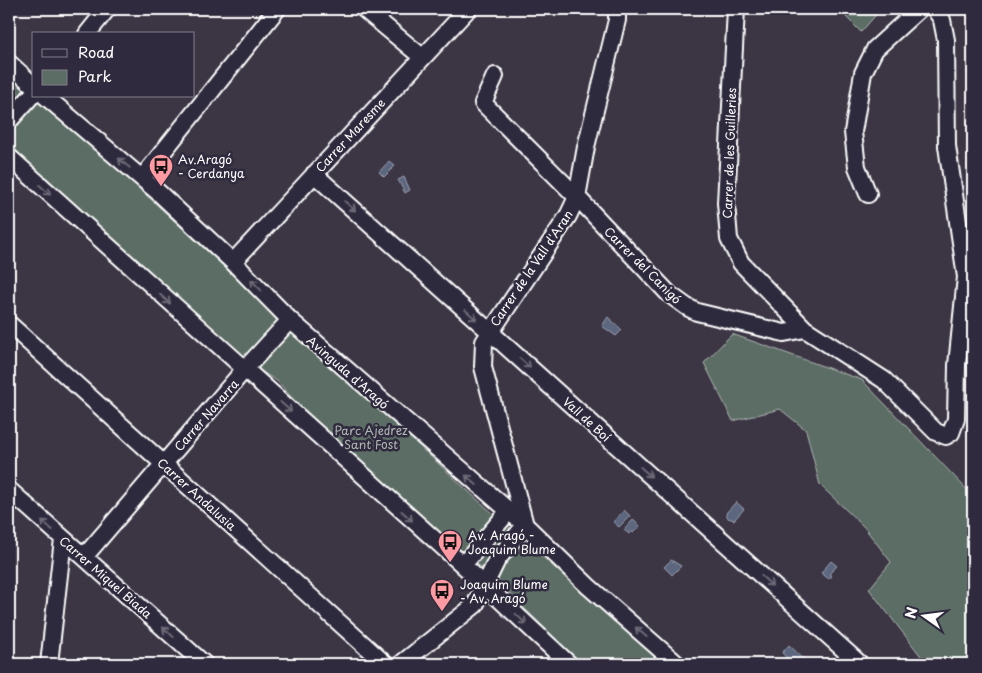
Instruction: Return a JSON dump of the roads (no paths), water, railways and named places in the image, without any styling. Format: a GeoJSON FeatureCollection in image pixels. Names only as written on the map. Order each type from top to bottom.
{"type":"FeatureCollection","features":[{"type":"Feature","properties":{"kind":"street"},"geometry":{"type":"LineString","coordinates":[[90,32],[107,9]]}},
{"type":"Feature","properties":{"kind":"street"},"geometry":{"type":"LineString","coordinates":[[142,178],[278,9]]}},
{"type":"Feature","properties":{"kind":"street"},"geometry":{"type":"LineString","coordinates":[[364,9],[422,57]]}},
{"type":"Feature","properties":{"kind":"street","name":"Carrer Maresme"},"geometry":{"type":"LineString","coordinates":[[233,262],[468,9]]}},
{"type":"Feature","properties":{"kind":"street","name":"Carrer de la Vall d'Aran"},"geometry":{"type":"LineString","coordinates":[[524,525],[483,367],[483,347],[489,331],[568,216],[577,197],[586,147],[617,20],[617,9]]}},
{"type":"Feature","properties":{"kind":"street","name":"Carrer de les Guilleries"},"geometry":{"type":"LineString","coordinates":[[736,9],[726,203],[729,239],[741,263],[805,329]]}},
{"type":"Feature","properties":{"kind":"street"},"geometry":{"type":"LineString","coordinates":[[868,194],[857,167],[853,132],[863,73],[875,49],[919,9]]}},
{"type":"Feature","properties":{"kind":"street"},"geometry":{"type":"LineString","coordinates":[[805,329],[884,380],[936,432],[946,436],[951,433],[956,419],[958,365],[966,277],[947,146],[946,40],[942,20],[935,9]]}},
{"type":"Feature","properties":{"kind":"street"},"geometry":{"type":"LineString","coordinates":[[9,64],[32,84]]}},
{"type":"Feature","properties":{"kind":"street","name":"Carrer del Canigó"},"geometry":{"type":"LineString","coordinates":[[495,76],[483,103],[670,294],[686,307],[697,312],[784,333],[805,329]]}},
{"type":"Feature","properties":{"kind":"street"},"geometry":{"type":"LineString","coordinates":[[9,120],[32,95]]}},
{"type":"Feature","properties":{"kind":"street","name":"Avinguda d'Aragó"},"geometry":{"type":"LineString","coordinates":[[47,98],[142,178],[233,262],[290,320],[524,525],[677,664]]}},
{"type":"Feature","properties":{"kind":"street"},"geometry":{"type":"LineString","coordinates":[[9,157],[463,565],[569,664]]}},
{"type":"Feature","properties":{"kind":"street","name":"Vall de Boí"},"geometry":{"type":"LineString","coordinates":[[314,174],[860,664]]}},
{"type":"Feature","properties":{"kind":"street","name":"Carrer Navarra"},"geometry":{"type":"LineString","coordinates":[[84,557],[244,370],[290,320]]}},
{"type":"Feature","properties":{"kind":"street","name":"Carrer Andalusia"},"geometry":{"type":"LineString","coordinates":[[9,324],[385,664]]}},
{"type":"Feature","properties":{"kind":"street"},"geometry":{"type":"LineString","coordinates":[[463,565],[508,512],[513,478]]}},
{"type":"Feature","properties":{"kind":"street","name":"Carrer Miquel Biada"},"geometry":{"type":"LineString","coordinates":[[9,490],[204,664]]}},
{"type":"Feature","properties":{"kind":"street"},"geometry":{"type":"LineString","coordinates":[[401,664],[475,605],[497,560],[524,525]]}},
{"type":"Feature","properties":{"kind":"street"},"geometry":{"type":"LineString","coordinates":[[49,664],[63,539]]}},
{"type":"Feature","properties":{"kind":"water"},"geometry":{"type":"Polygon","coordinates":[[[389,161],[395,166],[384,177],[379,172],[389,161]]]}},
{"type":"Feature","properties":{"kind":"water"},"geometry":{"type":"Polygon","coordinates":[[[404,177],[410,190],[405,193],[398,180],[404,177]]]}},
{"type":"Feature","properties":{"kind":"water"},"geometry":{"type":"Polygon","coordinates":[[[608,317],[622,330],[616,336],[602,326],[608,317]]]}},
{"type":"Feature","properties":{"kind":"water"},"geometry":{"type":"Polygon","coordinates":[[[736,502],[744,509],[734,520],[728,518],[726,513],[736,502]]]}},
{"type":"Feature","properties":{"kind":"water"},"geometry":{"type":"Polygon","coordinates":[[[624,510],[630,516],[619,527],[613,522],[624,510]]]}},
{"type":"Feature","properties":{"kind":"water"},"geometry":{"type":"Polygon","coordinates":[[[633,520],[640,526],[633,533],[631,531],[629,534],[624,530],[633,520]]]}},
{"type":"Feature","properties":{"kind":"water"},"geometry":{"type":"Polygon","coordinates":[[[671,560],[681,566],[672,575],[664,567],[671,560]]]}},
{"type":"Feature","properties":{"kind":"water"},"geometry":{"type":"Polygon","coordinates":[[[831,561],[837,566],[829,574],[832,576],[829,579],[821,573],[831,561]]]}},
{"type":"Feature","properties":{"kind":"water"},"geometry":{"type":"Polygon","coordinates":[[[789,645],[805,660],[804,664],[793,664],[782,653],[789,645]]]}},
{"type":"Feature","properties":{"kind":"place","name":"Av.Aragó - Cerdanya"},"geometry":{"type":"Point","coordinates":[161,187]}},
{"type":"Feature","properties":{"kind":"place","name":"Av. Aragó - Joaquim Blume"},"geometry":{"type":"Point","coordinates":[450,563]}},
{"type":"Feature","properties":{"kind":"place","name":"Joaquim Blume - Av. Aragó"},"geometry":{"type":"Point","coordinates":[442,612]}},
{"type":"Feature","properties":{"kind":"park label","name":"Parc Ajedrez Sant Fost"},"geometry":{"type":"Point","coordinates":[371,437]}}]}
